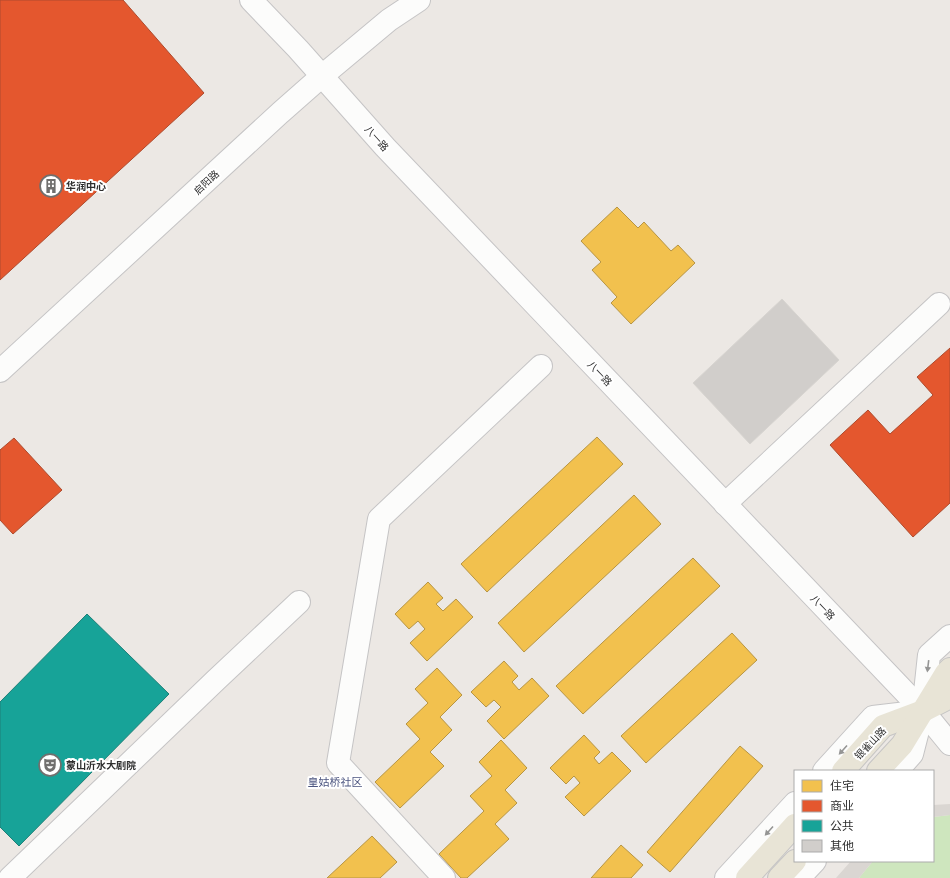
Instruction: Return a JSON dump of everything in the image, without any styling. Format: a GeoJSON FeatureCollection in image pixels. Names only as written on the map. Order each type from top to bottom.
{"type":"FeatureCollection","features":[{"type":"Feature","properties":{"kind":"main road"},"geometry":{"type":"LineString","coordinates":[[879,770],[902,745],[946,673],[950,669]]}},
{"type":"Feature","properties":{"kind":"main road","name":"银雀山路"},"geometry":{"type":"LineString","coordinates":[[844,770],[883,726],[923,711],[950,697]]}},
{"type":"Feature","properties":{"kind":"main road"},"geometry":{"type":"LineString","coordinates":[[747,878],[794,826]]}},
{"type":"Feature","properties":{"kind":"main road"},"geometry":{"type":"LineString","coordinates":[[779,878],[794,862]]}},
{"type":"Feature","properties":{"kind":"street","name":"八一路"},"geometry":{"type":"LineString","coordinates":[[252,0],[322,76],[384,147],[923,711],[950,744]]}},
{"type":"Feature","properties":{"kind":"street","name":"启阳路"},"geometry":{"type":"LineString","coordinates":[[0,371],[322,76],[389,20],[419,0]]}},
{"type":"Feature","properties":{"kind":"street"},"geometry":{"type":"LineString","coordinates":[[725,504],[939,304]]}},
{"type":"Feature","properties":{"kind":"street"},"geometry":{"type":"LineString","coordinates":[[444,878],[338,763],[379,519],[541,366]]}},
{"type":"Feature","properties":{"kind":"street"},"geometry":{"type":"LineString","coordinates":[[10,878],[204,691],[299,602]]}},
{"type":"Feature","properties":{"kind":"street"},"geometry":{"type":"LineString","coordinates":[[898,770],[912,754],[923,711],[929,655],[950,636]]}},
{"type":"Feature","properties":{"kind":"street"},"geometry":{"type":"LineString","coordinates":[[825,770],[873,717],[950,709]]}},
{"type":"Feature","properties":{"kind":"street"},"geometry":{"type":"LineString","coordinates":[[726,878],[794,804]]}},
{"type":"Feature","properties":{"kind":"street"},"geometry":{"type":"LineString","coordinates":[[799,878],[814,862]]}},
{"type":"Feature","properties":{"kind":"green space"},"geometry":{"type":"Polygon","coordinates":[[[950,815],[950,878],[859,878],[872,862],[934,862],[934,817],[950,815]]]}},
{"type":"Feature","properties":{"kind":"shaded area"},"geometry":{"type":"Polygon","coordinates":[[[950,804],[950,815],[934,817],[934,805],[950,804]]]}},
{"type":"Feature","properties":{"kind":"shaded area"},"geometry":{"type":"Polygon","coordinates":[[[850,862],[872,862],[859,878],[836,878],[850,862]]]}},
{"type":"Feature","properties":{"kind":"building: 住宅"},"geometry":{"type":"Polygon","coordinates":[[[617,207],[638,228],[644,222],[671,251],[678,245],[695,263],[631,324],[611,303],[617,297],[592,270],[601,262],[581,241],[617,207]]]}},
{"type":"Feature","properties":{"kind":"building: 住宅"},"geometry":{"type":"Polygon","coordinates":[[[597,437],[623,464],[487,592],[461,564],[597,437]]]}},
{"type":"Feature","properties":{"kind":"building: 住宅"},"geometry":{"type":"Polygon","coordinates":[[[634,495],[661,524],[524,652],[498,623],[634,495]]]}},
{"type":"Feature","properties":{"kind":"building: 住宅"},"geometry":{"type":"Polygon","coordinates":[[[693,558],[720,586],[583,714],[556,686],[693,558]]]}},
{"type":"Feature","properties":{"kind":"building: 住宅"},"geometry":{"type":"Polygon","coordinates":[[[428,582],[443,598],[436,604],[443,611],[456,599],[473,617],[427,661],[410,643],[425,629],[418,621],[409,629],[395,614],[428,582]]]}},
{"type":"Feature","properties":{"kind":"building: 住宅"},"geometry":{"type":"Polygon","coordinates":[[[732,633],[757,660],[646,763],[621,736],[732,633]]]}},
{"type":"Feature","properties":{"kind":"building: 住宅"},"geometry":{"type":"Polygon","coordinates":[[[504,661],[518,676],[512,682],[519,690],[532,678],[549,696],[504,739],[487,721],[501,707],[494,700],[486,707],[471,692],[504,661]]]}},
{"type":"Feature","properties":{"kind":"building: 住宅"},"geometry":{"type":"Polygon","coordinates":[[[437,668],[462,695],[440,717],[452,730],[430,752],[444,766],[400,808],[375,782],[420,739],[406,724],[428,703],[415,689],[437,668]]]}},
{"type":"Feature","properties":{"kind":"building: 住宅"},"geometry":{"type":"Polygon","coordinates":[[[584,735],[600,752],[594,758],[599,764],[612,752],[631,771],[584,816],[565,797],[580,783],[574,776],[566,784],[550,768],[584,735]]]}},
{"type":"Feature","properties":{"kind":"building: 住宅"},"geometry":{"type":"Polygon","coordinates":[[[501,740],[527,768],[505,790],[517,803],[495,824],[509,839],[467,878],[461,878],[439,854],[484,811],[470,796],[492,776],[479,762],[501,740]]]}},
{"type":"Feature","properties":{"kind":"building: 住宅"},"geometry":{"type":"Polygon","coordinates":[[[740,746],[763,766],[670,872],[647,852],[740,746]]]}},
{"type":"Feature","properties":{"kind":"building: 住宅"},"geometry":{"type":"Polygon","coordinates":[[[372,836],[397,862],[380,878],[327,878],[372,836]]]}},
{"type":"Feature","properties":{"kind":"building: 住宅"},"geometry":{"type":"Polygon","coordinates":[[[621,845],[643,865],[631,878],[591,878],[621,845]]]}},
{"type":"Feature","properties":{"kind":"building: 商业","name":"华润中心"},"geometry":{"type":"Polygon","coordinates":[[[0,0],[123,0],[204,93],[0,280],[0,0]]]}},
{"type":"Feature","properties":{"kind":"building: 商业"},"geometry":{"type":"Polygon","coordinates":[[[950,348],[950,503],[913,537],[830,445],[868,410],[890,434],[933,395],[917,377],[950,348]]]}},
{"type":"Feature","properties":{"kind":"building: 商业"},"geometry":{"type":"Polygon","coordinates":[[[14,438],[62,490],[13,534],[0,520],[0,450],[14,438]]]}},
{"type":"Feature","properties":{"kind":"building: 公共","name":"蒙山沂水大剧院"},"geometry":{"type":"Polygon","coordinates":[[[87,614],[169,694],[19,846],[0,827],[0,702],[87,614]]]}},
{"type":"Feature","properties":{"kind":"building: 其他"},"geometry":{"type":"Polygon","coordinates":[[[782,299],[839,360],[750,444],[693,383],[782,299]]]}},
{"type":"Feature","properties":{"kind":"place","name":"华润中心"},"geometry":{"type":"Point","coordinates":[51,186]}},
{"type":"Feature","properties":{"kind":"place","name":"蒙山沂水大剧院"},"geometry":{"type":"Point","coordinates":[50,765]}},
{"type":"Feature","properties":{"kind":"district","name":"皇姑桥社区"},"geometry":{"type":"Point","coordinates":[335,782]}}]}
